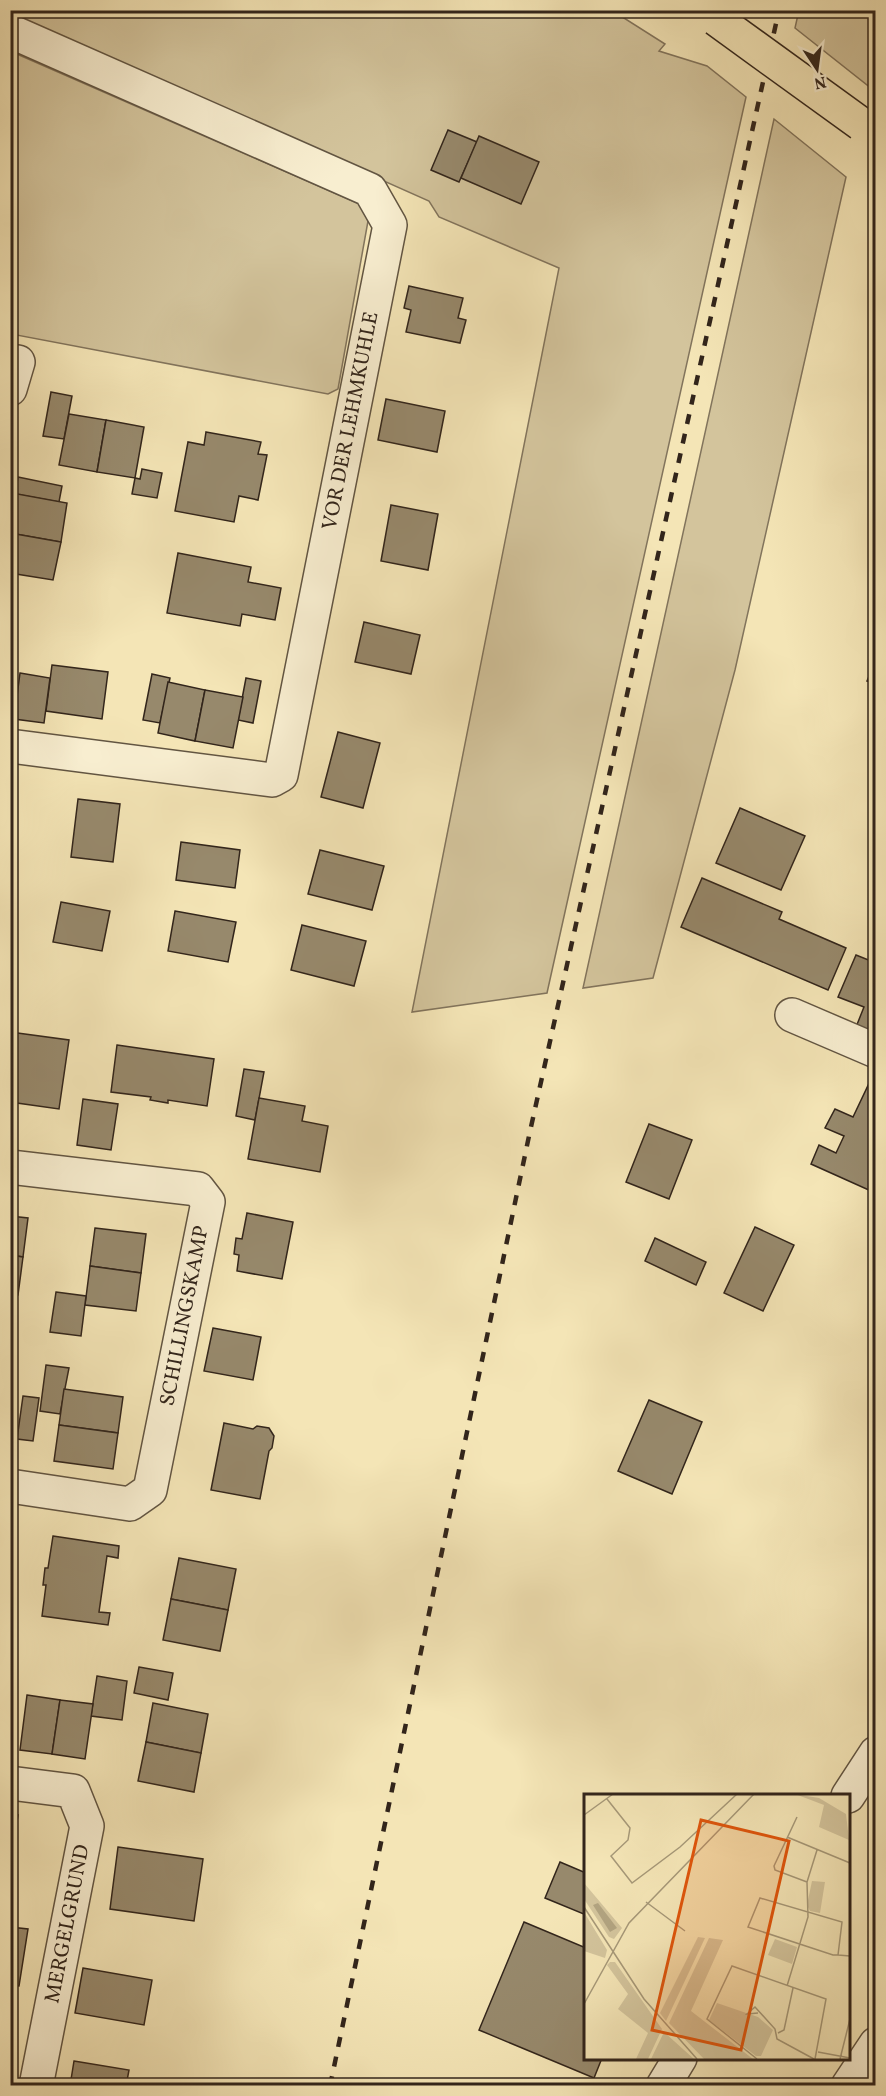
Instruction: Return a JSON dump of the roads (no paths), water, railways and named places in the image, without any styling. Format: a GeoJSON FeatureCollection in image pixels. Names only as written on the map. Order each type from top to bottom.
{"type":"FeatureCollection","features":[{"type":"Feature","properties":{"kind":"main road"},"geometry":{"type":"LineString","coordinates":[[716,19],[861,124]]}},
{"type":"Feature","properties":{"kind":"street","name":"VOR DER LEHMKUHLE"},"geometry":{"type":"LineString","coordinates":[[10,31],[370,190],[390,225],[281,775],[272,780],[10,746]]}},
{"type":"Feature","properties":{"kind":"street"},"geometry":{"type":"LineString","coordinates":[[10,361],[18,362],[10,388]]}},
{"type":"Feature","properties":{"kind":"street"},"geometry":{"type":"LineString","coordinates":[[792,1015],[876,1052]]}},
{"type":"Feature","properties":{"kind":"street","name":"SCHILLINGSKAMP"},"geometry":{"type":"LineString","coordinates":[[10,1167],[198,1189],[208,1202],[150,1490],[130,1504],[10,1486]]}},
{"type":"Feature","properties":{"kind":"street"},"geometry":{"type":"LineString","coordinates":[[849,1794],[876,1753]]}},
{"type":"Feature","properties":{"kind":"street","name":"MERGELGRUND"},"geometry":{"type":"LineString","coordinates":[[10,1783],[73,1791],[87,1826],[36,2085]]}},
{"type":"Feature","properties":{"kind":"street"},"geometry":{"type":"LineString","coordinates":[[848,2085],[876,2044]]}},
{"type":"Feature","properties":{"kind":"street"},"geometry":{"type":"LineString","coordinates":[[663,2085],[679,2060]]}},
{"type":"Feature","properties":{"kind":"railway"},"geometry":{"type":"LineString","coordinates":[[330,2086],[529,1136],[779,10]]}}]}
